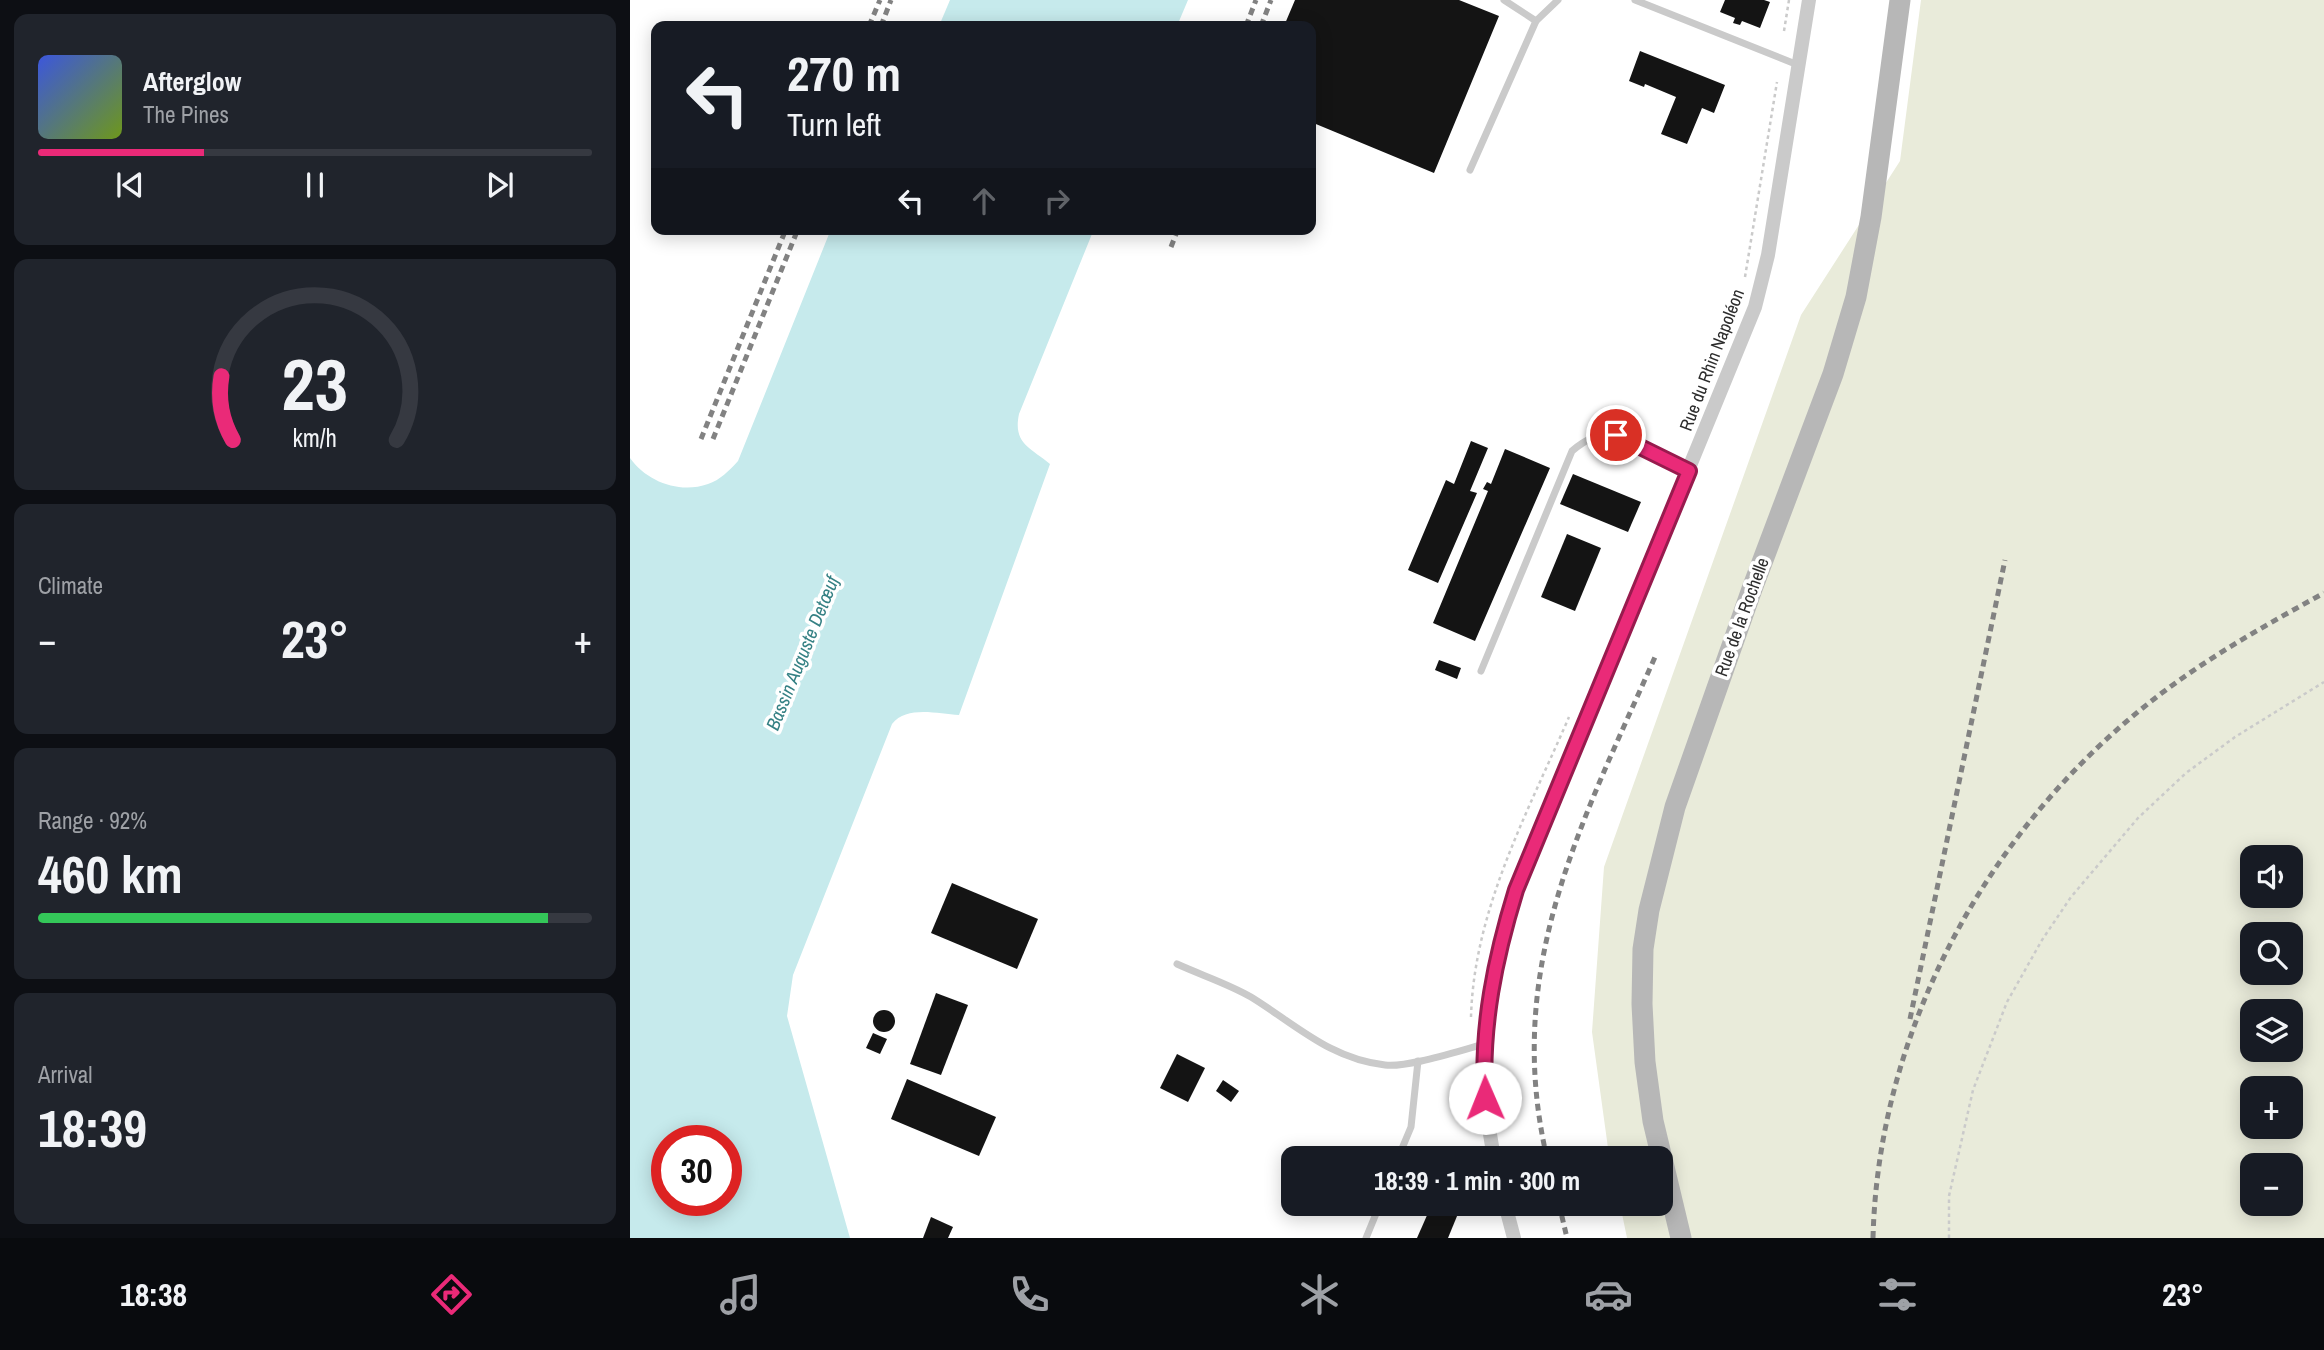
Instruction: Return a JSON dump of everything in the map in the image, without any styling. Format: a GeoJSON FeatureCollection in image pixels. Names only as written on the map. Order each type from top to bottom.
{"type":"FeatureCollection","features":[{"type":"Feature","properties":{"kind":"main road","name":"Rue de la Rochelle"},"geometry":{"type":"LineString","coordinates":[[1681,1238],[1653,1121],[1645,1062],[1643,949],[1649,910],[1675,807],[1752,589],[1833,374],[1856,297],[1871,217],[1900,0]]}},
{"type":"Feature","properties":{"kind":"street","name":"Rue du Rhin Napoléon"},"geometry":{"type":"LineString","coordinates":[[1492,1146],[1484,1075],[1487,1010],[1498,950],[1516,890],[1689,471],[1764,279],[1809,0]]}},
{"type":"Feature","properties":{"kind":"street"},"geometry":{"type":"LineString","coordinates":[[1508,1216],[1514,1238]]}},
{"type":"Feature","properties":{"kind":"lane"},"geometry":{"type":"LineString","coordinates":[[1504,0],[1536,21]]}},
{"type":"Feature","properties":{"kind":"lane"},"geometry":{"type":"LineString","coordinates":[[1470,170],[1536,21],[1558,0]]}},
{"type":"Feature","properties":{"kind":"lane"},"geometry":{"type":"LineString","coordinates":[[1635,0],[1799,65]]}},
{"type":"Feature","properties":{"kind":"lane"},"geometry":{"type":"LineString","coordinates":[[1480,671],[1572,452],[1590,438],[1603,434],[1616,435],[1689,471]]}},
{"type":"Feature","properties":{"kind":"lane"},"geometry":{"type":"LineString","coordinates":[[1177,964],[1250,996],[1310,1038],[1348,1056],[1386,1066],[1485,1044]]}},
{"type":"Feature","properties":{"kind":"lane"},"geometry":{"type":"LineString","coordinates":[[1403,1146],[1411,1127],[1418,1061]]}},
{"type":"Feature","properties":{"kind":"lane"},"geometry":{"type":"LineString","coordinates":[[1366,1238],[1375,1216]]}},
{"type":"Feature","properties":{"kind":"path"},"geometry":{"type":"LineString","coordinates":[[1784,31],[1789,0]]}},
{"type":"Feature","properties":{"kind":"path"},"geometry":{"type":"LineString","coordinates":[[1745,279],[1777,82]]}},
{"type":"Feature","properties":{"kind":"path"},"geometry":{"type":"LineString","coordinates":[[1950,1238],[1949,1196],[1973,1090],[2007,1002],[2042,940],[2071,897],[2138,818],[2186,774],[2235,737],[2324,682]]}},
{"type":"Feature","properties":{"kind":"green space"},"geometry":{"type":"Polygon","coordinates":[[[1921,0],[2324,0],[2324,1238],[1627,1238],[1622,1216],[1673,1216],[1673,1146],[1608,1146],[1592,1032],[1604,867],[1801,315],[1900,161],[1921,0]]]}},
{"type":"Feature","properties":{"kind":"water"},"geometry":{"type":"Polygon","coordinates":[[[950,0],[1188,0],[1179,21],[941,21],[950,0]]]}},
{"type":"Feature","properties":{"kind":"water","name":"Bassin Auguste Detœuf"},"geometry":{"type":"Polygon","coordinates":[[[829,235],[1092,235],[1019,414],[1018,432],[1024,444],[1050,464],[959,715],[933,712],[906,714],[892,724],[793,975],[787,1016],[850,1238],[630,1238],[630,458],[645,474],[665,484],[686,488],[712,482],[738,461],[829,235]]]}},
{"type":"Feature","properties":{"kind":"building"},"geometry":{"type":"Polygon","coordinates":[[[1295,0],[1459,0],[1499,16],[1434,173],[1316,124],[1316,21],[1286,21],[1295,0]]]}},
{"type":"Feature","properties":{"kind":"building"},"geometry":{"type":"Polygon","coordinates":[[[1725,0],[1770,2],[1760,28],[1742,21],[1740,25],[1733,23],[1735,18],[1720,12],[1725,0]]]}},
{"type":"Feature","properties":{"kind":"building"},"geometry":{"type":"Polygon","coordinates":[[[1640,51],[1725,85],[1714,113],[1702,108],[1687,144],[1661,134],[1676,97],[1645,84],[1644,87],[1629,81],[1640,51]]]}},
{"type":"Feature","properties":{"kind":"building"},"geometry":{"type":"Polygon","coordinates":[[[1471,441],[1488,448],[1470,491],[1477,493],[1438,583],[1408,570],[1446,480],[1454,484],[1471,441]]]}},
{"type":"Feature","properties":{"kind":"building"},"geometry":{"type":"Polygon","coordinates":[[[1505,449],[1550,468],[1475,641],[1433,623],[1488,491],[1483,489],[1487,482],[1491,484],[1505,449]]]}},
{"type":"Feature","properties":{"kind":"building"},"geometry":{"type":"Polygon","coordinates":[[[1573,474],[1641,502],[1628,532],[1560,504],[1573,474]]]}},
{"type":"Feature","properties":{"kind":"building"},"geometry":{"type":"Polygon","coordinates":[[[1567,534],[1601,548],[1575,611],[1541,597],[1567,534]]]}},
{"type":"Feature","properties":{"kind":"building"},"geometry":{"type":"Polygon","coordinates":[[[1439,660],[1461,668],[1457,679],[1435,670],[1439,660]]]}},
{"type":"Feature","properties":{"kind":"building"},"geometry":{"type":"Polygon","coordinates":[[[952,883],[1038,919],[1017,969],[931,933],[952,883]]]}},
{"type":"Feature","properties":{"kind":"building"},"geometry":{"type":"Polygon","coordinates":[[[936,993],[968,1005],[941,1075],[910,1064],[936,993]]]}},
{"type":"Feature","properties":{"kind":"building"},"geometry":{"type":"Polygon","coordinates":[[[884,1010],[892,1013],[895,1021],[892,1029],[884,1032],[876,1029],[873,1021],[876,1013],[884,1010]]]}},
{"type":"Feature","properties":{"kind":"building"},"geometry":{"type":"Polygon","coordinates":[[[873,1033],[887,1039],[880,1054],[866,1048],[873,1033]]]}},
{"type":"Feature","properties":{"kind":"building"},"geometry":{"type":"Polygon","coordinates":[[[1177,1054],[1205,1068],[1188,1102],[1160,1088],[1177,1054]]]}},
{"type":"Feature","properties":{"kind":"building"},"geometry":{"type":"Polygon","coordinates":[[[907,1079],[996,1117],[979,1156],[891,1119],[907,1079]]]}},
{"type":"Feature","properties":{"kind":"building"},"geometry":{"type":"Polygon","coordinates":[[[1223,1080],[1239,1091],[1231,1102],[1216,1091],[1223,1080]]]}},
{"type":"Feature","properties":{"kind":"building"},"geometry":{"type":"Polygon","coordinates":[[[1427,1216],[1457,1216],[1448,1238],[1417,1238],[1427,1216]]]}},
{"type":"Feature","properties":{"kind":"building"},"geometry":{"type":"Polygon","coordinates":[[[931,1217],[953,1227],[948,1238],[923,1238],[931,1217]]]}},
{"type":"Feature","properties":{"kind":"railway"},"geometry":{"type":"LineString","coordinates":[[871,21],[880,0]]}},
{"type":"Feature","properties":{"kind":"railway"},"geometry":{"type":"LineString","coordinates":[[883,21],[891,0]]}},
{"type":"Feature","properties":{"kind":"railway"},"geometry":{"type":"LineString","coordinates":[[1248,21],[1256,0]]}},
{"type":"Feature","properties":{"kind":"railway"},"geometry":{"type":"LineString","coordinates":[[1263,21],[1271,0]]}},
{"type":"Feature","properties":{"kind":"railway"},"geometry":{"type":"LineString","coordinates":[[701,439],[784,235]]}},
{"type":"Feature","properties":{"kind":"railway"},"geometry":{"type":"LineString","coordinates":[[713,439],[796,235]]}},
{"type":"Feature","properties":{"kind":"railway"},"geometry":{"type":"LineString","coordinates":[[1171,247],[1176,235]]}},
{"type":"Feature","properties":{"kind":"railway"},"geometry":{"type":"LineString","coordinates":[[1910,1019],[2005,560]]}},
{"type":"Feature","properties":{"kind":"railway"},"geometry":{"type":"LineString","coordinates":[[1873,1238],[1880,1161],[1895,1085],[1920,1011],[1952,940],[1992,874],[2038,811],[2091,754],[2149,703],[2212,658],[2324,593]]}},
{"type":"Feature","properties":{"kind":"railway"},"geometry":{"type":"LineString","coordinates":[[1545,1146],[1536,1089],[1535,1024],[1542,961],[1557,900],[1577,839],[1655,657]]}},
{"type":"Feature","properties":{"kind":"railway"},"geometry":{"type":"LineString","coordinates":[[1562,1216],[1567,1238]]}},
{"type":"Feature","properties":{"kind":"route"},"geometry":{"type":"LineString","coordinates":[[1485,1098],[1487,1010],[1498,950],[1516,890],[1689,471],[1616,435]]}}]}
